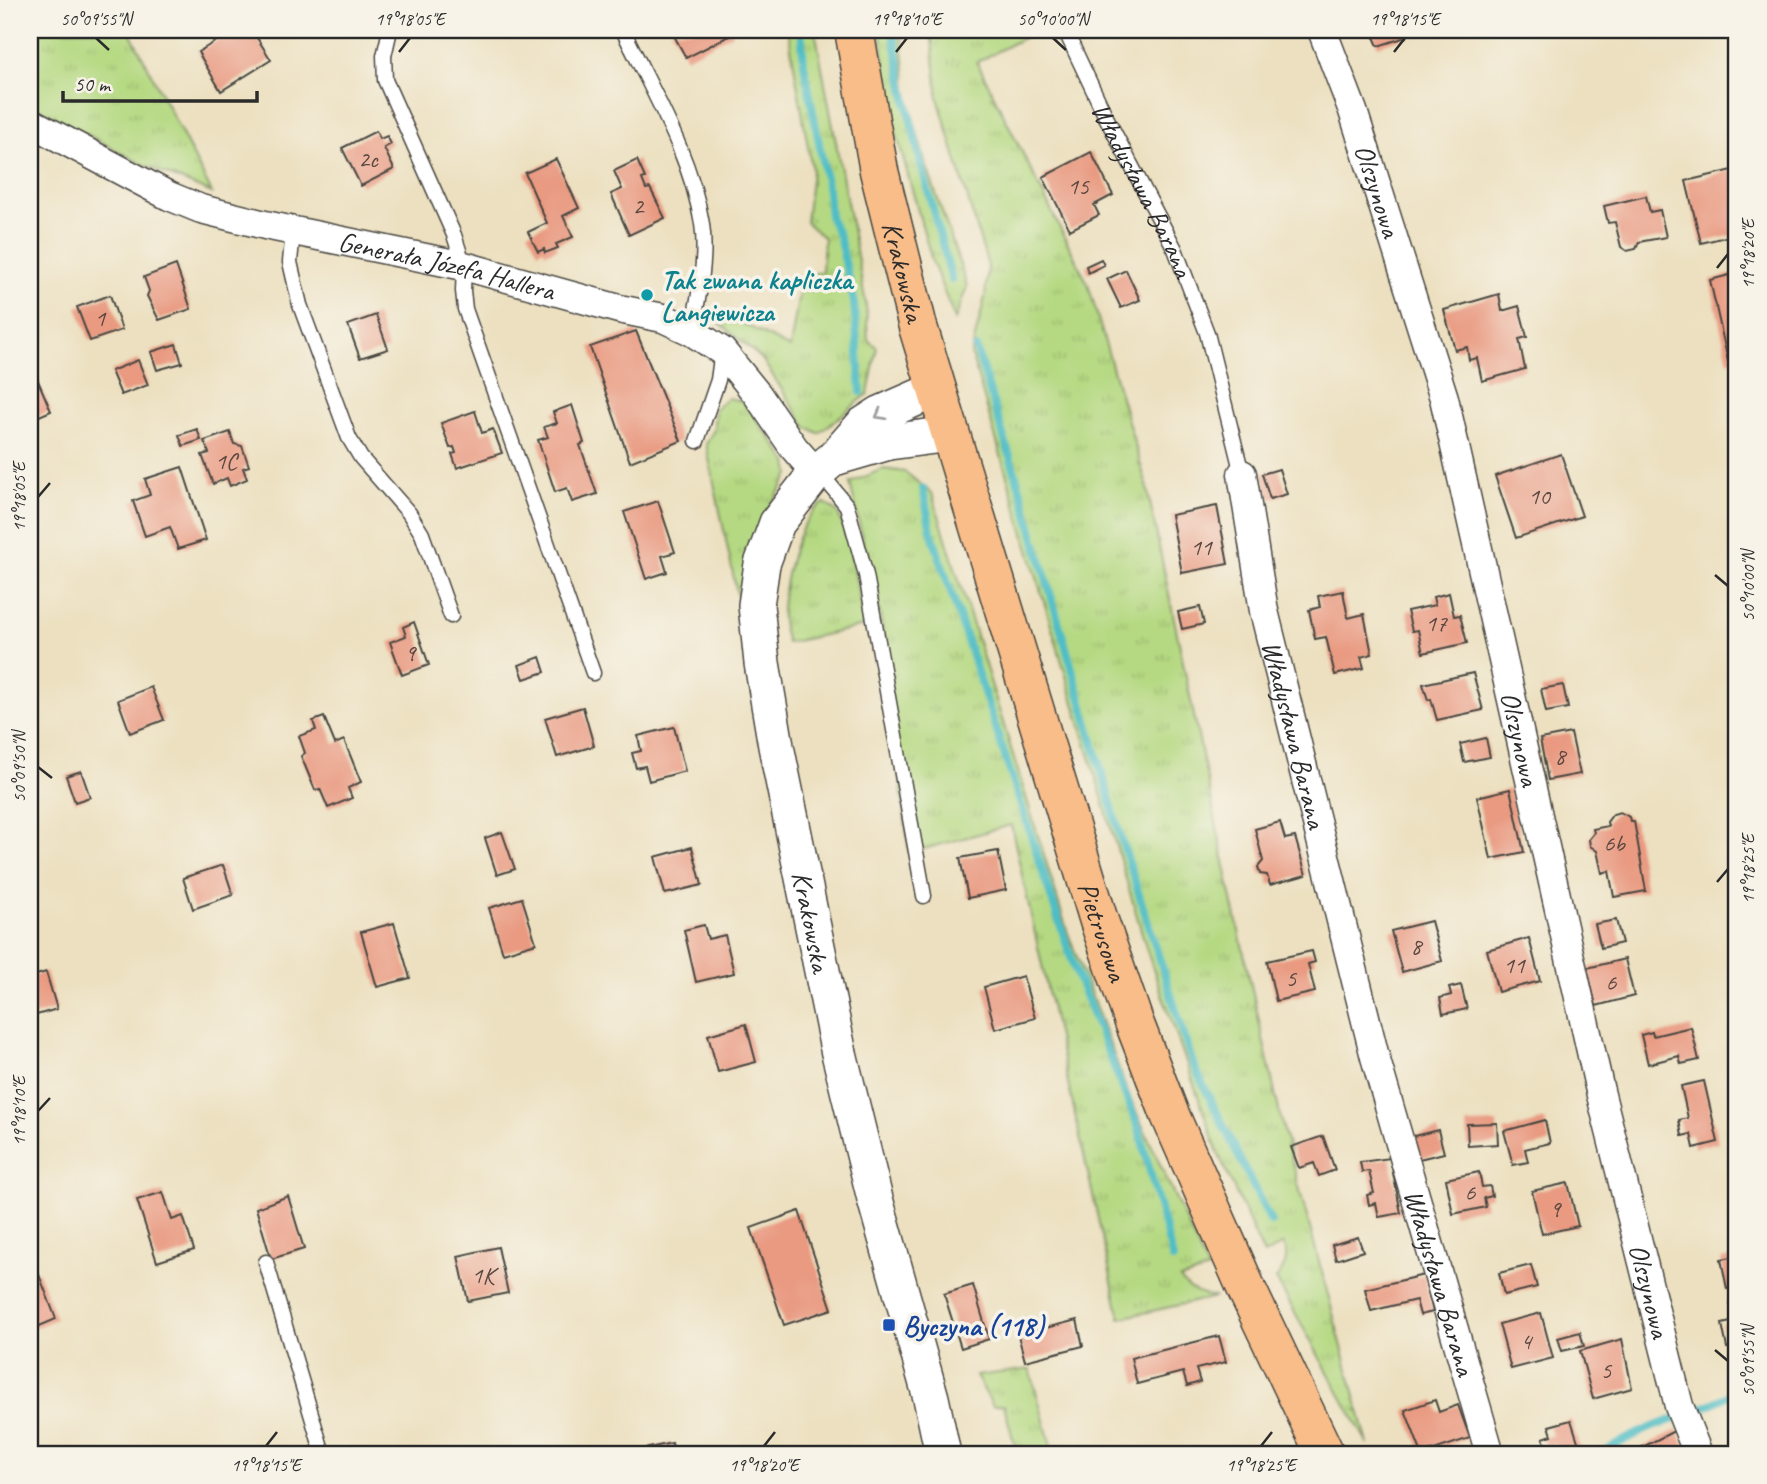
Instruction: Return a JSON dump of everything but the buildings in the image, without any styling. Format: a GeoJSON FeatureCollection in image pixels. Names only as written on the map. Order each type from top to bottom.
{"type":"FeatureCollection","features":[{"type":"Feature","properties":{"kind":"main road","name":"Krakowska"},"geometry":{"type":"LineString","coordinates":[[854,30],[879,172],[918,327],[937,388]]}},
{"type":"Feature","properties":{"kind":"main road","name":"Pietrusowa"},"geometry":{"type":"LineString","coordinates":[[937,388],[1108,947],[1170,1115],[1247,1290],[1325,1454]]}},
{"type":"Feature","properties":{"kind":"street","name":"Olszynowa"},"geometry":{"type":"LineString","coordinates":[[1322,30],[1353,111],[1444,398],[1600,1091],[1682,1415],[1698,1454]]}},
{"type":"Feature","properties":{"kind":"street","name":"Generała Józefa Hallera"},"geometry":{"type":"LineString","coordinates":[[30,122],[169,197],[201,209],[464,266],[620,309],[663,318],[691,331],[722,351],[757,394],[794,447],[825,465]]}},
{"type":"Feature","properties":{"kind":"street","name":"Krakowska"},"geometry":{"type":"LineString","coordinates":[[937,388],[880,414],[863,425],[825,465],[777,523],[762,564],[756,605],[762,663],[778,760],[838,1049],[875,1199],[931,1398],[943,1454]]}},
{"type":"Feature","properties":{"kind":"street"},"geometry":{"type":"LineString","coordinates":[[825,465],[888,442],[950,434]]}},
{"type":"Feature","properties":{"kind":"street","name":"Władysława Barana"},"geometry":{"type":"LineString","coordinates":[[1242,474],[1264,611],[1375,1057],[1490,1454]]}},
{"type":"Feature","properties":{"kind":"street","name":"Krakowska"},"geometry":{"type":"LineString","coordinates":[[931,1398],[953,1454]]}},
{"type":"Feature","properties":{"kind":"lane"},"geometry":{"type":"LineString","coordinates":[[390,30],[384,56],[385,80],[454,235],[464,266],[465,309],[593,673]]}},
{"type":"Feature","properties":{"kind":"lane"},"geometry":{"type":"LineString","coordinates":[[622,30],[690,176],[702,226],[700,296],[691,331]]}},
{"type":"Feature","properties":{"kind":"lane","name":"Władysława Barana"},"geometry":{"type":"LineString","coordinates":[[1065,30],[1106,117],[1175,249],[1207,333],[1242,474]]}},
{"type":"Feature","properties":{"kind":"lane"},"geometry":{"type":"LineString","coordinates":[[293,231],[290,262],[300,305],[349,438],[361,458],[409,513],[422,534],[451,616]]}},
{"type":"Feature","properties":{"kind":"lane"},"geometry":{"type":"LineString","coordinates":[[697,441],[718,380],[722,351]]}},
{"type":"Feature","properties":{"kind":"lane"},"geometry":{"type":"LineString","coordinates":[[825,465],[831,486],[846,506],[866,575],[924,896]]}},
{"type":"Feature","properties":{"kind":"lane"},"geometry":{"type":"LineString","coordinates":[[266,1262],[323,1454]]}},
{"type":"Feature","properties":{"kind":"green space"},"geometry":{"type":"Polygon","coordinates":[[[30,30],[129,30],[212,193],[144,165],[30,104],[30,30]]]}},
{"type":"Feature","properties":{"kind":"green space"},"geometry":{"type":"Polygon","coordinates":[[[788,30],[815,30],[866,304],[868,340],[877,347],[868,394],[819,433],[807,428],[762,359],[710,315],[715,309],[790,348],[802,276],[822,272],[824,238],[806,222],[812,170],[788,30]]]}},
{"type":"Feature","properties":{"kind":"green space"},"geometry":{"type":"Polygon","coordinates":[[[880,30],[901,30],[908,100],[925,161],[967,286],[955,320],[932,261],[894,125],[880,30]]]}},
{"type":"Feature","properties":{"kind":"green space"},"geometry":{"type":"Polygon","coordinates":[[[931,30],[1038,30],[977,62],[1088,284],[1146,483],[1232,900],[1282,1124],[1368,1444],[1276,1279],[1286,1262],[1283,1244],[1264,1255],[1218,1153],[1149,957],[971,354],[985,297],[988,266],[938,98],[931,30]]]}},
{"type":"Feature","properties":{"kind":"green space"},"geometry":{"type":"Polygon","coordinates":[[[727,398],[743,401],[788,462],[790,474],[767,511],[740,608],[706,444],[714,430],[715,409],[727,398]]]}},
{"type":"Feature","properties":{"kind":"green space"},"geometry":{"type":"Polygon","coordinates":[[[883,469],[905,472],[932,493],[1068,933],[1130,1098],[1208,1270],[1180,1279],[1196,1292],[1216,1297],[1120,1318],[1011,825],[909,853],[881,619],[850,483],[883,469]]]}},
{"type":"Feature","properties":{"kind":"green space"},"geometry":{"type":"Polygon","coordinates":[[[825,503],[837,512],[849,542],[864,626],[787,643],[782,608],[787,574],[806,522],[815,510],[825,503]]]}},
{"type":"Feature","properties":{"kind":"green space"},"geometry":{"type":"Polygon","coordinates":[[[1030,1369],[1053,1454],[1017,1454],[1004,1405],[993,1406],[976,1376],[1030,1369]]]}},
{"type":"Feature","properties":{"kind":"waterway"},"geometry":{"type":"LineString","coordinates":[[801,30],[804,64],[828,191],[830,217],[839,236],[854,302],[861,392]]}},
{"type":"Feature","properties":{"kind":"waterway"},"geometry":{"type":"LineString","coordinates":[[893,30],[912,124],[952,280]]}},
{"type":"Feature","properties":{"kind":"waterway"},"geometry":{"type":"LineString","coordinates":[[813,287],[850,282]]}},
{"type":"Feature","properties":{"kind":"waterway"},"geometry":{"type":"LineString","coordinates":[[976,348],[1023,498],[1120,835],[1193,1064],[1271,1222]]}},
{"type":"Feature","properties":{"kind":"waterway"},"geometry":{"type":"LineString","coordinates":[[923,489],[931,531],[1076,973],[1138,1126],[1173,1259]]}},
{"type":"Feature","properties":{"kind":"waterway"},"geometry":{"type":"LineString","coordinates":[[1602,1454],[1634,1435],[1704,1407],[1737,1390]]}},
{"type":"Feature","properties":{"kind":"place","name":"Tak zwana kapliczka Langiewicza"},"geometry":{"type":"Point","coordinates":[647,295]}},
{"type":"Feature","properties":{"kind":"place","name":"Byczyna (118)"},"geometry":{"type":"Point","coordinates":[889,1325]}}]}
